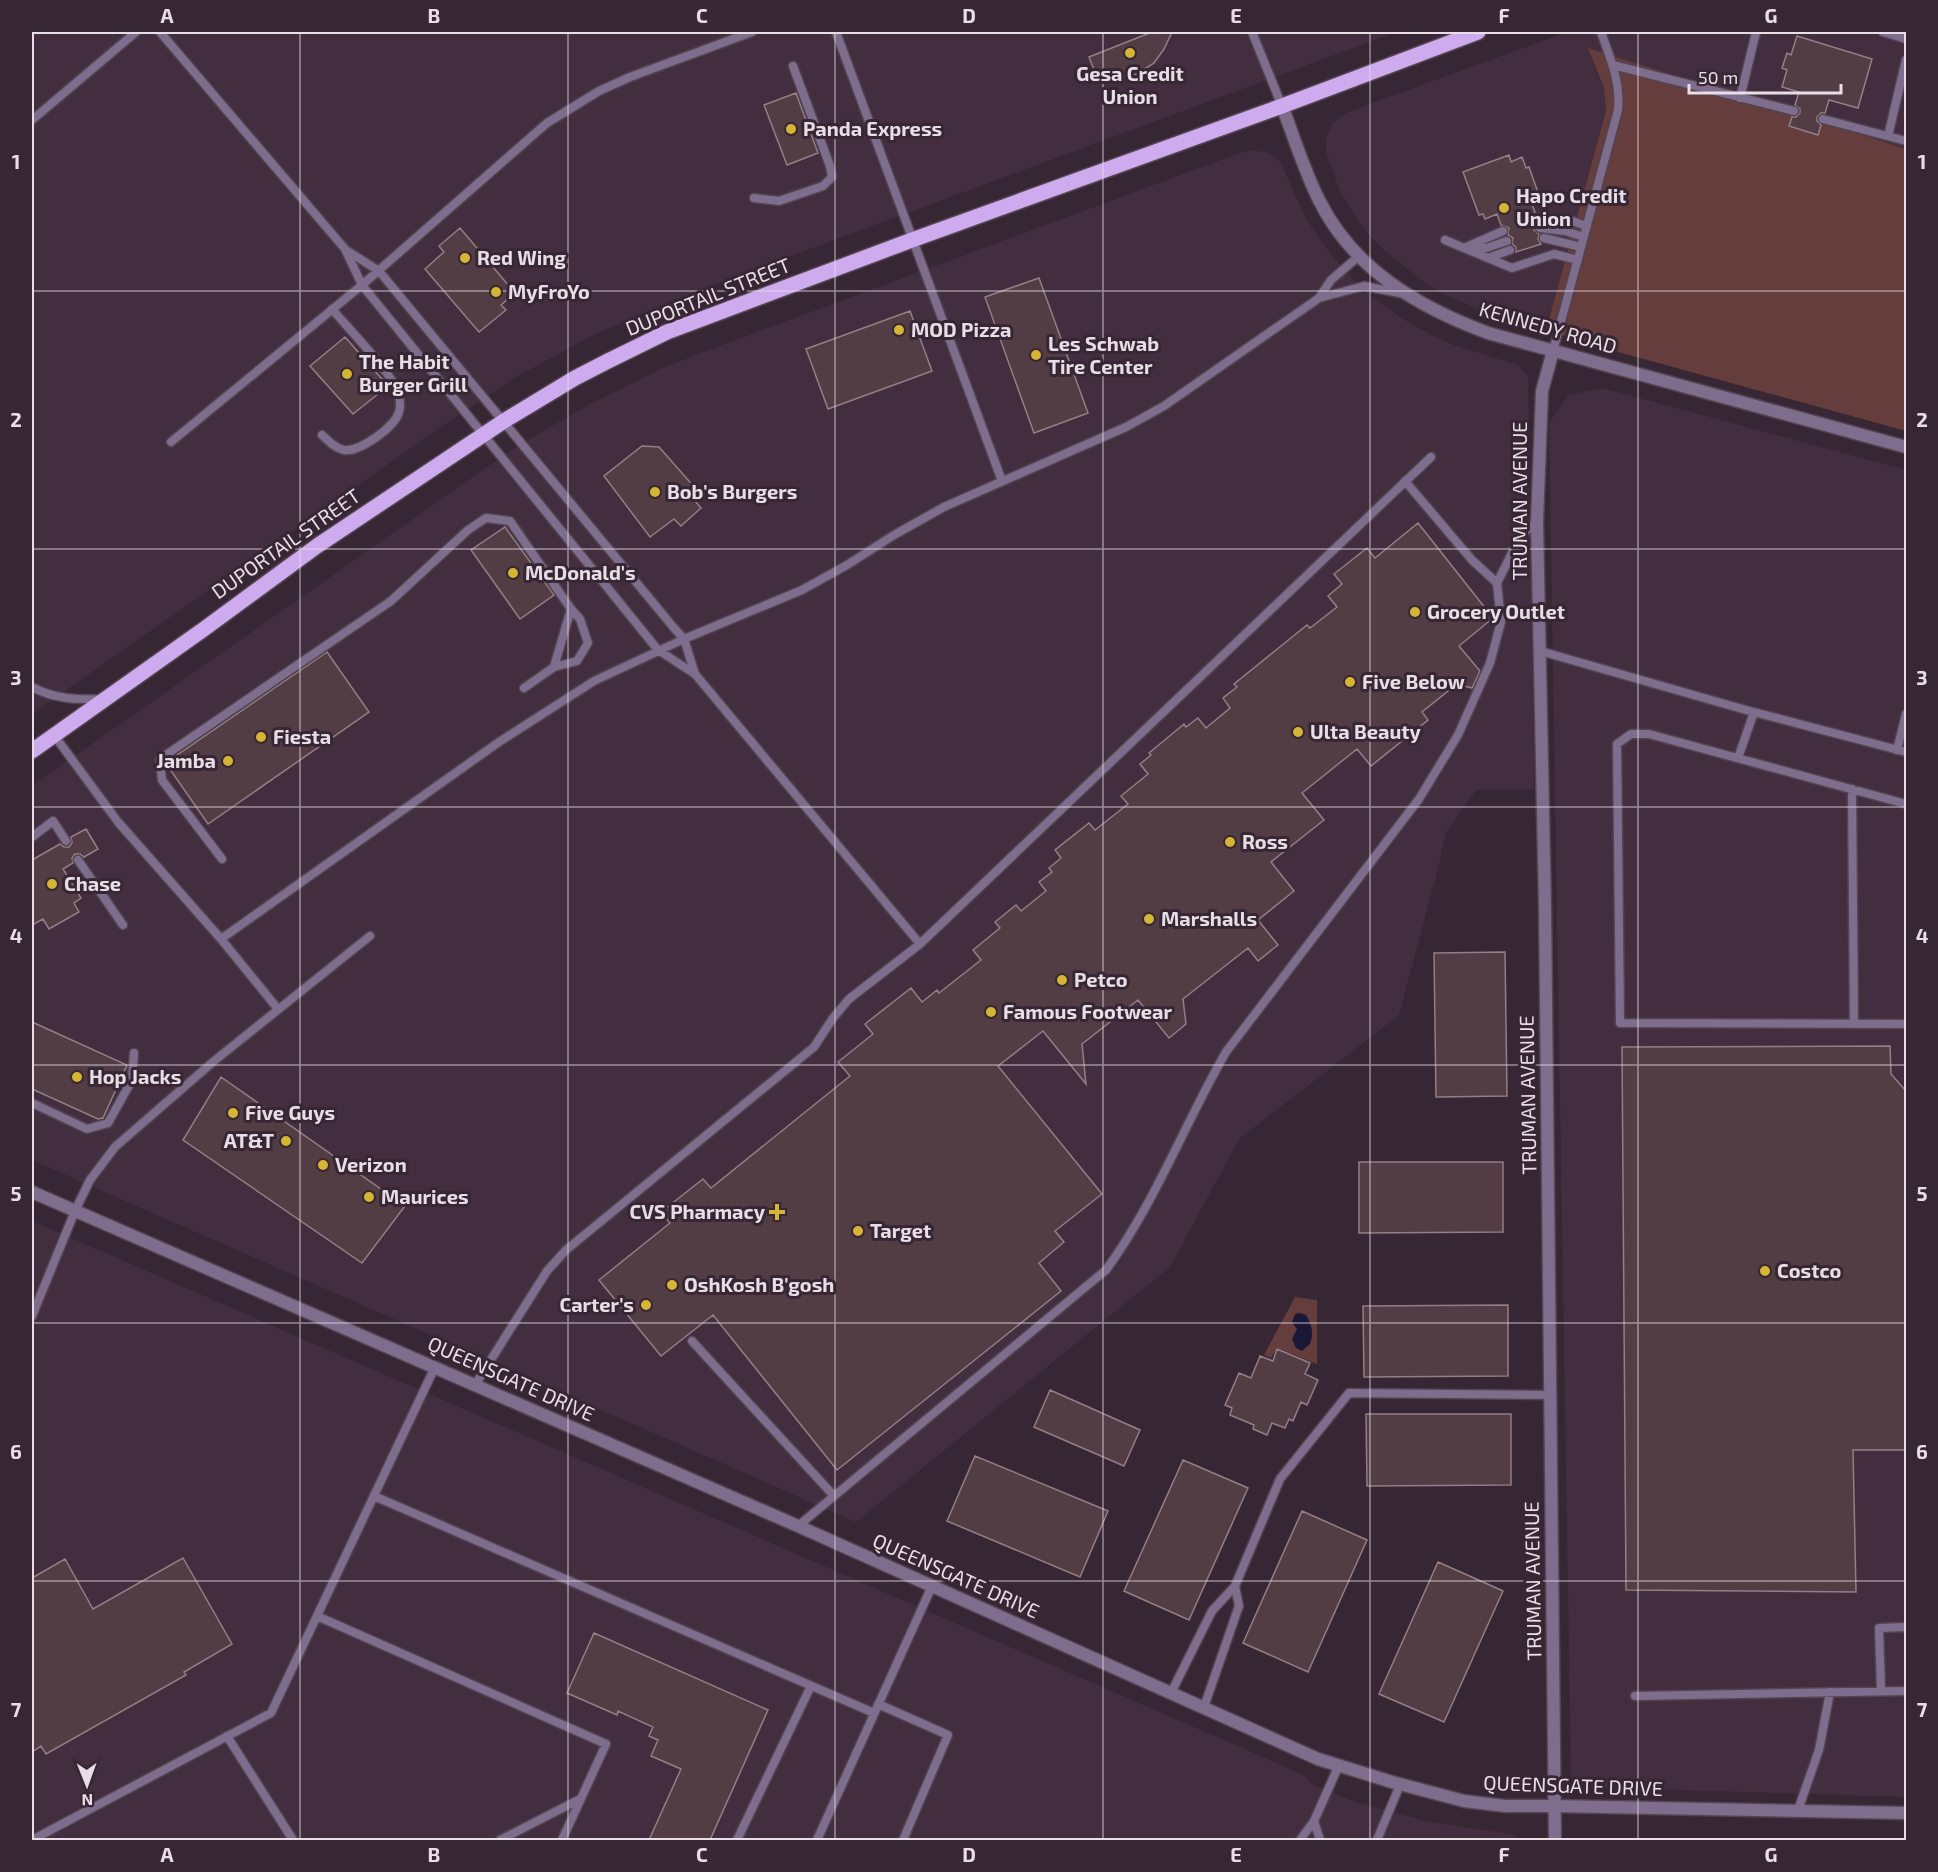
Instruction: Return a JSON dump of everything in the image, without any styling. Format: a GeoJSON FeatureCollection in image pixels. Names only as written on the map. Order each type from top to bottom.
{"type":"FeatureCollection","features":[{"type":"Feature","properties":{"kind":"main road","name":"DUPORTAIL STREET"},"geometry":{"type":"LineString","coordinates":[[32,751],[317,546],[504,421],[575,378],[667,332],[1478,32]]}},
{"type":"Feature","properties":{"kind":"street","name":"KENNEDY ROAD"},"geometry":{"type":"LineString","coordinates":[[1282,106],[1320,202],[1339,232],[1379,275],[1406,295],[1468,325],[1553,351],[1906,447]]}},
{"type":"Feature","properties":{"kind":"street","name":"TRUMAN AVENUE"},"geometry":{"type":"LineString","coordinates":[[1553,351],[1542,391],[1540,409],[1537,522],[1545,896],[1555,1840]]}},
{"type":"Feature","properties":{"kind":"street","name":"QUEENSGATE DRIVE"},"geometry":{"type":"LineString","coordinates":[[32,1191],[798,1526],[1318,1759],[1400,1785],[1464,1801],[1506,1806],[1906,1813]]}},
{"type":"Feature","properties":{"kind":"lane"},"geometry":{"type":"LineString","coordinates":[[32,120],[136,32]]}},
{"type":"Feature","properties":{"kind":"lane"},"geometry":{"type":"LineString","coordinates":[[160,32],[345,249],[362,285],[658,650],[695,674],[920,944]]}},
{"type":"Feature","properties":{"kind":"lane"},"geometry":{"type":"LineString","coordinates":[[171,442],[362,285],[547,123],[599,91],[630,77],[752,32]]}},
{"type":"Feature","properties":{"kind":"lane"},"geometry":{"type":"LineString","coordinates":[[836,32],[1002,481]]}},
{"type":"Feature","properties":{"kind":"lane"},"geometry":{"type":"LineString","coordinates":[[1252,32],[1282,106]]}},
{"type":"Feature","properties":{"kind":"lane"},"geometry":{"type":"LineString","coordinates":[[1553,351],[1618,110],[1620,94],[1613,64],[1601,32]]}},
{"type":"Feature","properties":{"kind":"lane"},"geometry":{"type":"LineString","coordinates":[[1740,98],[1756,32]]}},
{"type":"Feature","properties":{"kind":"lane"},"geometry":{"type":"LineString","coordinates":[[1882,32],[1906,39]]}},
{"type":"Feature","properties":{"kind":"lane"},"geometry":{"type":"LineString","coordinates":[[1888,136],[1906,60]]}},
{"type":"Feature","properties":{"kind":"lane"},"geometry":{"type":"LineString","coordinates":[[1613,64],[1794,111]]}},
{"type":"Feature","properties":{"kind":"lane"},"geometry":{"type":"LineString","coordinates":[[754,198],[779,201],[823,186],[832,177],[793,66]]}},
{"type":"Feature","properties":{"kind":"lane"},"geometry":{"type":"LineString","coordinates":[[1823,119],[1906,141]]}},
{"type":"Feature","properties":{"kind":"lane"},"geometry":{"type":"LineString","coordinates":[[1537,218],[1569,220],[1587,226]]}},
{"type":"Feature","properties":{"kind":"lane"},"geometry":{"type":"LineString","coordinates":[[1540,228],[1565,231],[1584,237]]}},
{"type":"Feature","properties":{"kind":"lane"},"geometry":{"type":"LineString","coordinates":[[1464,248],[1503,231]]}},
{"type":"Feature","properties":{"kind":"lane"},"geometry":{"type":"LineString","coordinates":[[1544,238],[1581,247]]}},
{"type":"Feature","properties":{"kind":"lane"},"geometry":{"type":"LineString","coordinates":[[1445,240],[1512,268],[1554,254],[1578,260]]}},
{"type":"Feature","properties":{"kind":"lane"},"geometry":{"type":"LineString","coordinates":[[1464,248],[1486,248],[1507,241]]}},
{"type":"Feature","properties":{"kind":"lane"},"geometry":{"type":"LineString","coordinates":[[345,249],[379,270],[684,639],[695,674]]}},
{"type":"Feature","properties":{"kind":"lane"},"geometry":{"type":"LineString","coordinates":[[1488,258],[1510,250]]}},
{"type":"Feature","properties":{"kind":"lane"},"geometry":{"type":"LineString","coordinates":[[1319,298],[1331,280],[1359,256]]}},
{"type":"Feature","properties":{"kind":"lane"},"geometry":{"type":"LineString","coordinates":[[221,939],[523,724],[594,681],[658,650],[802,590],[825,579],[894,535],[944,507],[1111,435],[1164,406],[1319,298],[1364,286],[1406,295]]}},
{"type":"Feature","properties":{"kind":"lane"},"geometry":{"type":"LineString","coordinates":[[322,435],[336,448],[346,450],[362,447],[390,425],[399,412],[400,405],[394,383],[332,309]]}},
{"type":"Feature","properties":{"kind":"lane"},"geometry":{"type":"LineString","coordinates":[[475,1385],[548,1271],[566,1250],[814,1047],[849,999],[920,944],[1431,457]]}},
{"type":"Feature","properties":{"kind":"lane"},"geometry":{"type":"LineString","coordinates":[[1405,481],[1472,560],[1497,583]]}},
{"type":"Feature","properties":{"kind":"lane"},"geometry":{"type":"LineString","coordinates":[[222,859],[162,780],[160,759],[391,601],[468,530],[486,518],[510,521],[580,619],[588,643],[576,661],[554,667],[524,688]]}},
{"type":"Feature","properties":{"kind":"lane"},"geometry":{"type":"LineString","coordinates":[[798,1526],[1106,1270],[1128,1241],[1202,1094],[1226,1052],[1419,799],[1458,735],[1490,663],[1501,622],[1497,583],[1521,535],[1537,522]]}},
{"type":"Feature","properties":{"kind":"lane"},"geometry":{"type":"LineString","coordinates":[[554,667],[571,609]]}},
{"type":"Feature","properties":{"kind":"lane"},"geometry":{"type":"LineString","coordinates":[[1540,651],[1754,712],[1902,751],[1906,714]]}},
{"type":"Feature","properties":{"kind":"lane"},"geometry":{"type":"LineString","coordinates":[[32,687],[63,698],[104,699]]}},
{"type":"Feature","properties":{"kind":"lane"},"geometry":{"type":"LineString","coordinates":[[1738,758],[1754,712]]}},
{"type":"Feature","properties":{"kind":"lane"},"geometry":{"type":"LineString","coordinates":[[1906,804],[1649,734],[1631,734],[1617,744],[1620,1023],[1906,1024]]}},
{"type":"Feature","properties":{"kind":"lane"},"geometry":{"type":"LineString","coordinates":[[54,735],[118,822],[221,939],[278,1009]]}},
{"type":"Feature","properties":{"kind":"lane"},"geometry":{"type":"LineString","coordinates":[[1852,789],[1854,1024]]}},
{"type":"Feature","properties":{"kind":"lane"},"geometry":{"type":"LineString","coordinates":[[32,837],[52,821],[66,840]]}},
{"type":"Feature","properties":{"kind":"lane"},"geometry":{"type":"LineString","coordinates":[[78,860],[123,926]]}},
{"type":"Feature","properties":{"kind":"lane"},"geometry":{"type":"LineString","coordinates":[[32,1316],[35,1295],[90,1180],[116,1147],[213,1061],[370,936]]}},
{"type":"Feature","properties":{"kind":"lane"},"geometry":{"type":"LineString","coordinates":[[32,1103],[87,1128],[108,1123],[132,1080],[134,1053]]}},
{"type":"Feature","properties":{"kind":"lane"},"geometry":{"type":"LineString","coordinates":[[692,1341],[834,1496]]}},
{"type":"Feature","properties":{"kind":"lane"},"geometry":{"type":"LineString","coordinates":[[32,1840],[271,1713],[435,1367]]}},
{"type":"Feature","properties":{"kind":"lane"},"geometry":{"type":"LineString","coordinates":[[1171,1693],[1212,1611],[1235,1586],[1280,1479],[1349,1394],[1550,1395]]}},
{"type":"Feature","properties":{"kind":"lane"},"geometry":{"type":"LineString","coordinates":[[374,1496],[874,1713]]}},
{"type":"Feature","properties":{"kind":"lane"},"geometry":{"type":"LineString","coordinates":[[817,1840],[932,1586]]}},
{"type":"Feature","properties":{"kind":"lane"},"geometry":{"type":"LineString","coordinates":[[1204,1707],[1239,1606],[1235,1586]]}},
{"type":"Feature","properties":{"kind":"lane"},"geometry":{"type":"LineString","coordinates":[[317,1616],[606,1744],[561,1840]]}},
{"type":"Feature","properties":{"kind":"lane"},"geometry":{"type":"LineString","coordinates":[[1881,1691],[1879,1628],[1906,1627]]}},
{"type":"Feature","properties":{"kind":"lane"},"geometry":{"type":"LineString","coordinates":[[737,1840],[811,1686]]}},
{"type":"Feature","properties":{"kind":"lane"},"geometry":{"type":"LineString","coordinates":[[1635,1696],[1906,1691]]}},
{"type":"Feature","properties":{"kind":"lane"},"geometry":{"type":"LineString","coordinates":[[1798,1810],[1819,1750],[1830,1692]]}},
{"type":"Feature","properties":{"kind":"lane"},"geometry":{"type":"LineString","coordinates":[[878,1704],[948,1735],[903,1840]]}},
{"type":"Feature","properties":{"kind":"lane"},"geometry":{"type":"LineString","coordinates":[[227,1736],[293,1840]]}},
{"type":"Feature","properties":{"kind":"lane"},"geometry":{"type":"LineString","coordinates":[[1300,1840],[1314,1821],[1339,1765]]}},
{"type":"Feature","properties":{"kind":"lane"},"geometry":{"type":"LineString","coordinates":[[1377,1840],[1400,1785]]}},
{"type":"Feature","properties":{"kind":"lane"},"geometry":{"type":"LineString","coordinates":[[500,1840],[581,1799]]}},
{"type":"Feature","properties":{"kind":"lane"},"geometry":{"type":"LineString","coordinates":[[1314,1821],[1320,1840]]}},
{"type":"Feature","properties":{"kind":"shaded area"},"geometry":{"type":"Polygon","coordinates":[[[32,32],[1396,32],[772,263],[672,301],[593,335],[516,377],[438,429],[32,714],[32,32]]]}},
{"type":"Feature","properties":{"kind":"shaded area"},"geometry":{"type":"Polygon","coordinates":[[[1567,32],[1906,32],[1906,149],[1588,48],[1606,95],[1606,111],[1546,330],[1483,311],[1425,283],[1383,249],[1364,229],[1340,192],[1326,152],[1326,139],[1332,124],[1348,112],[1567,32]]]}},
{"type":"Feature","properties":{"kind":"shaded area"},"geometry":{"type":"Polygon","coordinates":[[[1588,48],[1906,149],[1906,431],[1546,330],[1606,111],[1604,88],[1588,48]]]}},
{"type":"Feature","properties":{"kind":"shaded area"},"geometry":{"type":"Polygon","coordinates":[[[1253,150],[1269,153],[1281,163],[1305,217],[1323,244],[1348,274],[1370,295],[1401,318],[1433,336],[1453,345],[1518,365],[1528,376],[1534,789],[1476,790],[1445,834],[1399,1015],[1239,1139],[1170,1267],[856,1522],[32,1160],[32,786],[510,451],[588,405],[661,369],[701,353],[1253,150]]]}},
{"type":"Feature","properties":{"kind":"shaded area"},"geometry":{"type":"Polygon","coordinates":[[[1602,388],[1906,470],[1906,1797],[1581,1787],[1571,1776],[1549,423],[1569,395],[1602,388]]]}},
{"type":"Feature","properties":{"kind":"shaded area"},"geometry":{"type":"Polygon","coordinates":[[[32,1221],[1304,1775],[1311,1784],[1358,1803],[1430,1822],[1510,1834],[1521,1840],[32,1840],[32,1221]]]}},
{"type":"Feature","properties":{"kind":"shaded area"},"geometry":{"type":"Polygon","coordinates":[[[1295,1297],[1317,1300],[1317,1364],[1277,1348],[1271,1358],[1264,1355],[1295,1297]]]}},
{"type":"Feature","properties":{"kind":"shaded area"},"geometry":{"type":"Polygon","coordinates":[[[1295,1314],[1306,1315],[1312,1333],[1310,1344],[1302,1351],[1296,1348],[1292,1339],[1297,1329],[1292,1322],[1295,1314]]]}},
{"type":"Feature","properties":{"kind":"building","name":"Gesa Credit Union"},"geometry":{"type":"Polygon","coordinates":[[[1152,32],[1172,32],[1154,63],[1137,74],[1117,78],[1096,75],[1089,57],[1152,32]]]}},
{"type":"Feature","properties":{"kind":"building"},"geometry":{"type":"Polygon","coordinates":[[[1797,36],[1872,59],[1858,108],[1829,100],[1825,113],[1817,117],[1821,125],[1818,135],[1789,126],[1792,117],[1800,113],[1800,109],[1795,105],[1799,92],[1782,87],[1787,70],[1782,68],[1787,53],[1791,55],[1797,36]]]}},
{"type":"Feature","properties":{"kind":"building","name":"Panda Express"},"geometry":{"type":"Polygon","coordinates":[[[796,93],[818,153],[787,165],[764,105],[796,93]]]}},
{"type":"Feature","properties":{"kind":"building","name":"Hapo Credit Union"},"geometry":{"type":"Polygon","coordinates":[[[1509,155],[1511,162],[1522,157],[1526,168],[1529,167],[1540,198],[1531,202],[1535,212],[1531,218],[1541,244],[1516,252],[1516,247],[1512,244],[1513,238],[1508,235],[1509,228],[1501,225],[1497,214],[1485,219],[1483,214],[1479,215],[1463,172],[1509,155]]]}},
{"type":"Feature","properties":{"kind":"building"},"geometry":{"type":"Polygon","coordinates":[[[460,228],[515,293],[501,305],[506,310],[479,332],[425,269],[444,252],[439,246],[460,228]]]}},
{"type":"Feature","properties":{"kind":"building","name":"Les Schwab Tire Center"},"geometry":{"type":"Polygon","coordinates":[[[1039,278],[1088,413],[1034,433],[985,297],[1039,278]]]}},
{"type":"Feature","properties":{"kind":"building"},"geometry":{"type":"Polygon","coordinates":[[[910,311],[932,371],[828,409],[806,349],[910,311]]]}},
{"type":"Feature","properties":{"kind":"building","name":"The Habit Burger Grill"},"geometry":{"type":"Polygon","coordinates":[[[345,337],[388,386],[353,414],[310,366],[345,337]]]}},
{"type":"Feature","properties":{"kind":"building","name":"Bob's Burgers"},"geometry":{"type":"Polygon","coordinates":[[[642,446],[659,447],[697,490],[690,495],[701,508],[681,526],[674,519],[650,537],[604,476],[642,446]]]}},
{"type":"Feature","properties":{"kind":"building"},"geometry":{"type":"Polygon","coordinates":[[[1418,523],[1493,618],[1459,646],[1480,671],[1472,688],[1457,684],[1422,712],[1428,720],[1371,766],[1357,749],[1302,793],[1324,820],[1271,862],[1294,891],[1258,920],[1278,945],[1258,961],[1248,948],[1183,999],[1186,1024],[1169,1038],[1138,1000],[1082,1044],[1086,1084],[1043,1031],[998,1066],[1102,1194],[1055,1231],[1064,1242],[1039,1263],[1061,1291],[837,1470],[713,1315],[661,1356],[599,1280],[670,1223],[661,1212],[703,1179],[711,1188],[850,1076],[838,1062],[873,1034],[865,1024],[911,988],[922,1002],[937,990],[939,993],[981,960],[973,950],[1000,928],[995,922],[1016,905],[1021,911],[1046,891],[1039,882],[1052,872],[1049,868],[1061,858],[1055,850],[1089,823],[1095,830],[1128,804],[1121,796],[1148,774],[1140,764],[1151,755],[1149,753],[1184,724],[1186,727],[1198,718],[1206,728],[1230,708],[1223,698],[1237,687],[1234,684],[1307,625],[1310,628],[1337,607],[1328,596],[1342,584],[1334,574],[1367,548],[1375,558],[1418,523]]]}},
{"type":"Feature","properties":{"kind":"building","name":"McDonald's"},"geometry":{"type":"Polygon","coordinates":[[[505,527],[554,595],[520,619],[471,550],[505,527]]]}},
{"type":"Feature","properties":{"kind":"building"},"geometry":{"type":"Polygon","coordinates":[[[327,652],[369,712],[208,824],[167,762],[327,652]]]}},
{"type":"Feature","properties":{"kind":"building","name":"Chase"},"geometry":{"type":"Polygon","coordinates":[[[86,829],[98,849],[84,857],[75,854],[72,858],[73,863],[63,869],[81,898],[74,903],[79,912],[49,929],[43,919],[32,925],[32,860],[60,844],[69,847],[72,843],[71,837],[86,829]]]}},
{"type":"Feature","properties":{"kind":"building"},"geometry":{"type":"Polygon","coordinates":[[[1505,952],[1507,1096],[1436,1097],[1434,953],[1505,952]]]}},
{"type":"Feature","properties":{"kind":"building","name":"Hop Jacks"},"geometry":{"type":"Polygon","coordinates":[[[32,1022],[127,1065],[103,1118],[98,1119],[32,1089],[32,1022]]]}},
{"type":"Feature","properties":{"kind":"building","name":"Costco"},"geometry":{"type":"Polygon","coordinates":[[[1890,1046],[1891,1074],[1906,1091],[1906,1450],[1853,1450],[1856,1592],[1626,1590],[1622,1047],[1890,1046]]]}},
{"type":"Feature","properties":{"kind":"building"},"geometry":{"type":"Polygon","coordinates":[[[221,1077],[405,1206],[362,1263],[183,1140],[221,1077]]]}},
{"type":"Feature","properties":{"kind":"building"},"geometry":{"type":"Polygon","coordinates":[[[1359,1162],[1503,1162],[1503,1232],[1359,1233],[1359,1162]]]}},
{"type":"Feature","properties":{"kind":"building"},"geometry":{"type":"Polygon","coordinates":[[[1508,1305],[1508,1376],[1364,1377],[1363,1306],[1508,1305]]]}},
{"type":"Feature","properties":{"kind":"building"},"geometry":{"type":"Polygon","coordinates":[[[1277,1349],[1310,1363],[1305,1374],[1318,1380],[1307,1405],[1301,1402],[1293,1421],[1289,1419],[1285,1428],[1272,1423],[1267,1435],[1253,1429],[1254,1425],[1230,1415],[1232,1408],[1225,1405],[1239,1373],[1251,1378],[1260,1356],[1273,1361],[1277,1349]]]}},
{"type":"Feature","properties":{"kind":"building"},"geometry":{"type":"Polygon","coordinates":[[[1050,1390],[1140,1430],[1124,1466],[1034,1427],[1050,1390]]]}},
{"type":"Feature","properties":{"kind":"building"},"geometry":{"type":"Polygon","coordinates":[[[1366,1414],[1511,1414],[1511,1485],[1367,1486],[1366,1414]]]}},
{"type":"Feature","properties":{"kind":"building"},"geometry":{"type":"Polygon","coordinates":[[[975,1456],[1108,1511],[1080,1577],[947,1521],[975,1456]]]}},
{"type":"Feature","properties":{"kind":"building"},"geometry":{"type":"Polygon","coordinates":[[[1183,1460],[1248,1488],[1189,1620],[1124,1591],[1183,1460]]]}},
{"type":"Feature","properties":{"kind":"building"},"geometry":{"type":"Polygon","coordinates":[[[1302,1511],[1367,1540],[1308,1672],[1243,1643],[1302,1511]]]}},
{"type":"Feature","properties":{"kind":"building"},"geometry":{"type":"Polygon","coordinates":[[[183,1558],[232,1644],[184,1672],[186,1675],[46,1754],[41,1746],[32,1752],[32,1578],[65,1559],[93,1609],[183,1558]]]}},
{"type":"Feature","properties":{"kind":"building"},"geometry":{"type":"Polygon","coordinates":[[[1438,1562],[1503,1591],[1444,1722],[1379,1694],[1438,1562]]]}},
{"type":"Feature","properties":{"kind":"building"},"geometry":{"type":"Polygon","coordinates":[[[594,1633],[768,1710],[710,1840],[649,1840],[681,1769],[651,1756],[658,1740],[649,1736],[653,1727],[618,1711],[617,1715],[567,1693],[594,1633]]]}},
{"type":"Feature","properties":{"kind":"place","name":"Gesa Credit Union"},"geometry":{"type":"Point","coordinates":[1130,53]}},
{"type":"Feature","properties":{"kind":"place","name":"Panda Express"},"geometry":{"type":"Point","coordinates":[791,129]}},
{"type":"Feature","properties":{"kind":"place","name":"Hapo Credit Union"},"geometry":{"type":"Point","coordinates":[1504,208]}},
{"type":"Feature","properties":{"kind":"place","name":"Red Wing"},"geometry":{"type":"Point","coordinates":[465,258]}},
{"type":"Feature","properties":{"kind":"place","name":"MyFroYo"},"geometry":{"type":"Point","coordinates":[496,292]}},
{"type":"Feature","properties":{"kind":"place","name":"MOD Pizza"},"geometry":{"type":"Point","coordinates":[899,330]}},
{"type":"Feature","properties":{"kind":"place","name":"Les Schwab Tire Center"},"geometry":{"type":"Point","coordinates":[1036,355]}},
{"type":"Feature","properties":{"kind":"place","name":"The Habit Burger Grill"},"geometry":{"type":"Point","coordinates":[347,374]}},
{"type":"Feature","properties":{"kind":"place","name":"Bob's Burgers"},"geometry":{"type":"Point","coordinates":[655,492]}},
{"type":"Feature","properties":{"kind":"place","name":"McDonald's"},"geometry":{"type":"Point","coordinates":[513,573]}},
{"type":"Feature","properties":{"kind":"place","name":"Grocery Outlet"},"geometry":{"type":"Point","coordinates":[1415,612]}},
{"type":"Feature","properties":{"kind":"place","name":"Five Below"},"geometry":{"type":"Point","coordinates":[1350,682]}},
{"type":"Feature","properties":{"kind":"place","name":"Ulta Beauty"},"geometry":{"type":"Point","coordinates":[1298,732]}},
{"type":"Feature","properties":{"kind":"place","name":"Fiesta"},"geometry":{"type":"Point","coordinates":[261,737]}},
{"type":"Feature","properties":{"kind":"place","name":"Jamba"},"geometry":{"type":"Point","coordinates":[228,761]}},
{"type":"Feature","properties":{"kind":"place","name":"Ross"},"geometry":{"type":"Point","coordinates":[1230,842]}},
{"type":"Feature","properties":{"kind":"place","name":"Chase"},"geometry":{"type":"Point","coordinates":[52,884]}},
{"type":"Feature","properties":{"kind":"place","name":"Marshalls"},"geometry":{"type":"Point","coordinates":[1149,919]}},
{"type":"Feature","properties":{"kind":"place","name":"Petco"},"geometry":{"type":"Point","coordinates":[1062,980]}},
{"type":"Feature","properties":{"kind":"place","name":"Famous Footwear"},"geometry":{"type":"Point","coordinates":[991,1012]}},
{"type":"Feature","properties":{"kind":"place","name":"Hop Jacks"},"geometry":{"type":"Point","coordinates":[77,1077]}},
{"type":"Feature","properties":{"kind":"place","name":"Five Guys"},"geometry":{"type":"Point","coordinates":[233,1113]}},
{"type":"Feature","properties":{"kind":"place","name":"AT&T"},"geometry":{"type":"Point","coordinates":[286,1141]}},
{"type":"Feature","properties":{"kind":"place","name":"Verizon"},"geometry":{"type":"Point","coordinates":[323,1165]}},
{"type":"Feature","properties":{"kind":"place","name":"Maurices"},"geometry":{"type":"Point","coordinates":[369,1197]}},
{"type":"Feature","properties":{"kind":"place","name":"CVS Pharmacy"},"geometry":{"type":"Point","coordinates":[777,1212]}},
{"type":"Feature","properties":{"kind":"place","name":"Target"},"geometry":{"type":"Point","coordinates":[858,1231]}},
{"type":"Feature","properties":{"kind":"place","name":"Costco"},"geometry":{"type":"Point","coordinates":[1765,1271]}},
{"type":"Feature","properties":{"kind":"place","name":"OshKosh B'gosh"},"geometry":{"type":"Point","coordinates":[672,1285]}},
{"type":"Feature","properties":{"kind":"place","name":"Carter's"},"geometry":{"type":"Point","coordinates":[646,1305]}}]}
